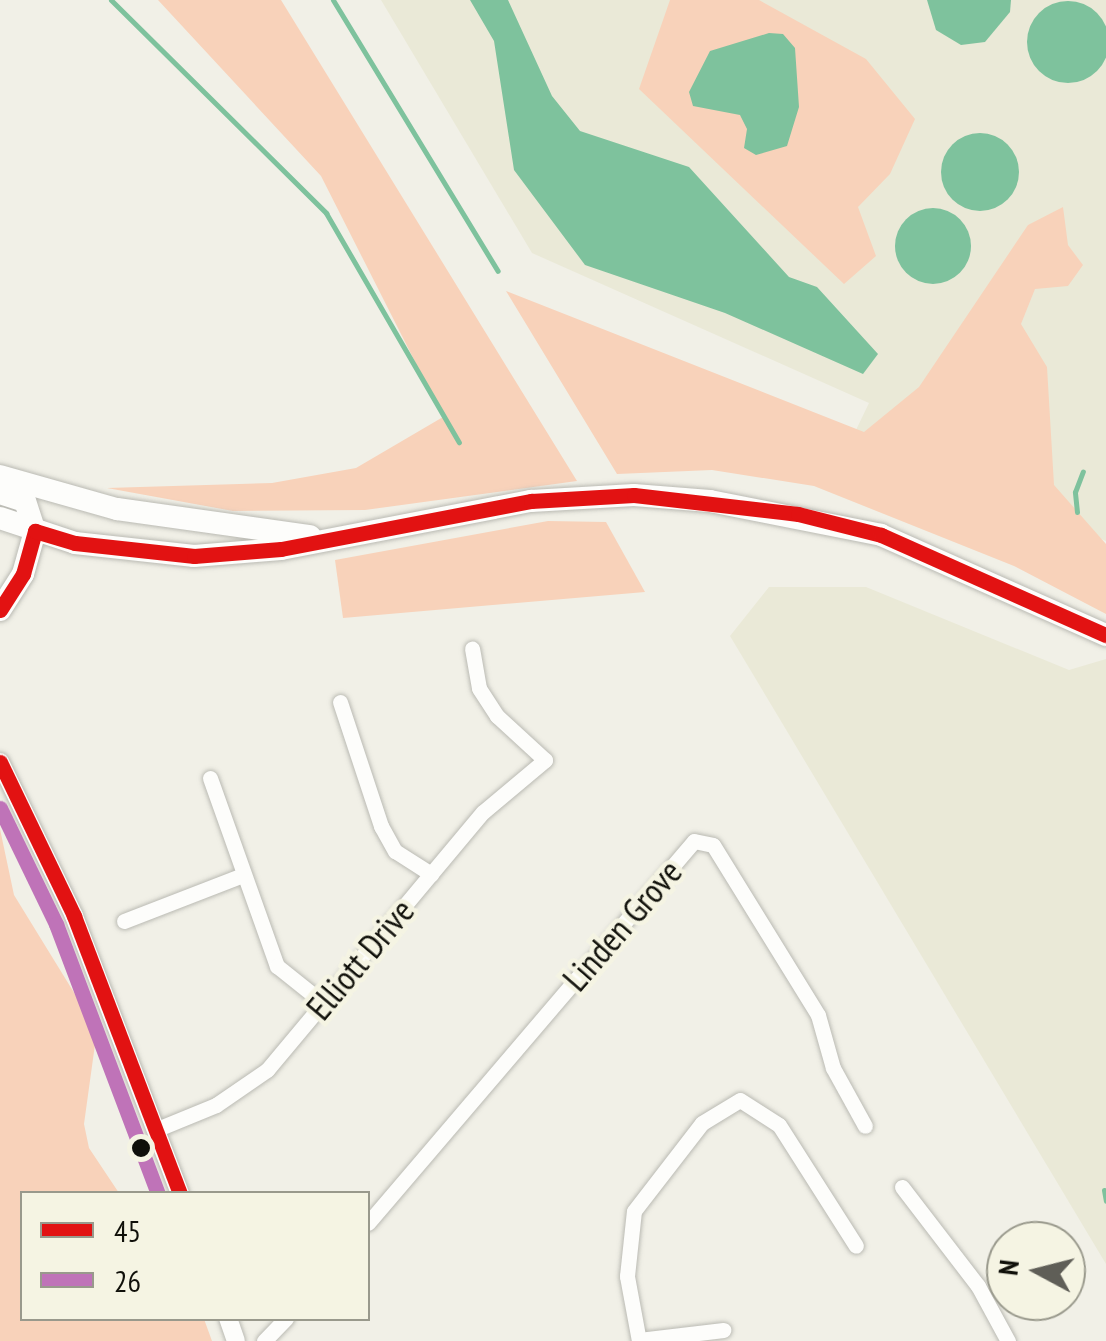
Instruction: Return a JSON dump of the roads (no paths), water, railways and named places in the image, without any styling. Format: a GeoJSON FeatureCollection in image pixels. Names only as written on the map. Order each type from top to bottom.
{"type":"FeatureCollection","features":[{"type":"Feature","properties":{"kind":"main road"},"geometry":{"type":"LineString","coordinates":[[0,476],[52,494],[194,523],[317,537]]}},
{"type":"Feature","properties":{"kind":"main road"},"geometry":{"type":"LineString","coordinates":[[0,493],[25,501]]}},
{"type":"Feature","properties":{"kind":"main road"},"geometry":{"type":"LineString","coordinates":[[1,522],[25,501],[52,494]]}},
{"type":"Feature","properties":{"kind":"main road"},"geometry":{"type":"LineString","coordinates":[[1,522],[75,543],[194,556],[280,550],[317,537],[582,496],[634,495],[798,514],[881,535],[1106,635]]}},
{"type":"Feature","properties":{"kind":"main road"},"geometry":{"type":"LineString","coordinates":[[0,610],[23,574],[35,530],[25,501]]}},
{"type":"Feature","properties":{"kind":"street","name":"Elliott Drive"},"geometry":{"type":"LineString","coordinates":[[155,1130],[216,1105],[267,1070],[484,812],[545,760],[496,716],[479,688],[472,649]]}},
{"type":"Feature","properties":{"kind":"street"},"geometry":{"type":"LineString","coordinates":[[340,702],[381,826],[396,851],[431,874]]}},
{"type":"Feature","properties":{"kind":"street"},"geometry":{"type":"LineString","coordinates":[[1,762],[74,916],[179,1191]]}},
{"type":"Feature","properties":{"kind":"street"},"geometry":{"type":"LineString","coordinates":[[210,778],[240,876],[278,966],[322,1002]]}},
{"type":"Feature","properties":{"kind":"street","name":"Linden Grove"},"geometry":{"type":"LineString","coordinates":[[370,1221],[694,841],[713,844],[818,1015],[833,1068],[865,1126]]}},
{"type":"Feature","properties":{"kind":"street"},"geometry":{"type":"LineString","coordinates":[[124,921],[240,876]]}},
{"type":"Feature","properties":{"kind":"street"},"geometry":{"type":"LineString","coordinates":[[723,1330],[639,1341],[627,1276],[634,1211],[702,1122],[740,1100],[778,1124],[856,1246]]}},
{"type":"Feature","properties":{"kind":"street"},"geometry":{"type":"LineString","coordinates":[[902,1187],[978,1286],[1008,1341]]}},
{"type":"Feature","properties":{"kind":"street"},"geometry":{"type":"LineString","coordinates":[[264,1341],[283,1321]]}},
{"type":"Feature","properties":{"kind":"waterway"},"geometry":{"type":"LineString","coordinates":[[111,0],[326,213],[459,442]]}},
{"type":"Feature","properties":{"kind":"waterway"},"geometry":{"type":"LineString","coordinates":[[333,0],[498,271]]}},
{"type":"Feature","properties":{"kind":"waterway"},"geometry":{"type":"LineString","coordinates":[[1077,512],[1075,492],[1083,471]]}},
{"type":"Feature","properties":{"kind":"waterway"},"geometry":{"type":"LineString","coordinates":[[1104,1190],[1106,1201]]}}]}
